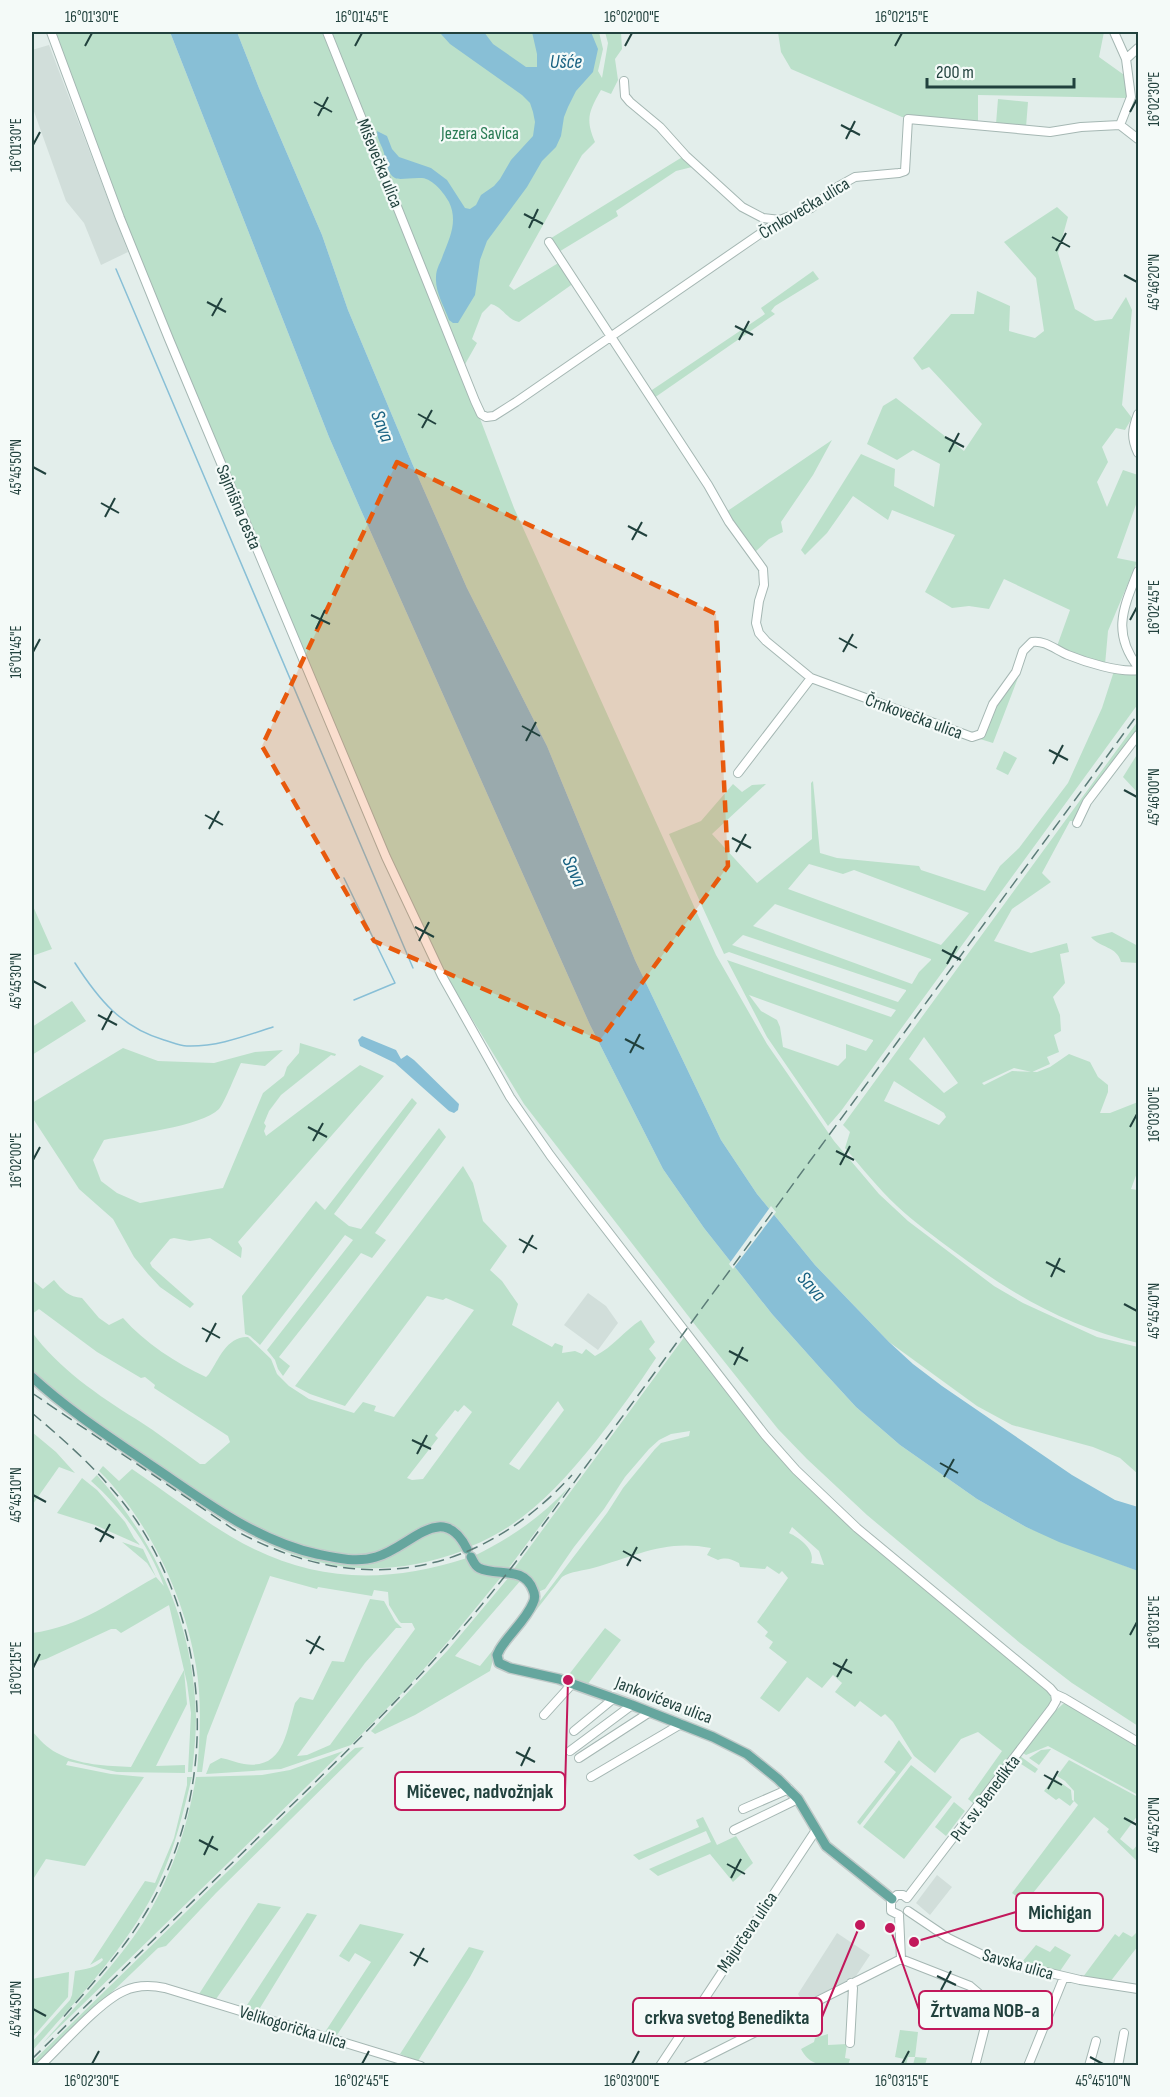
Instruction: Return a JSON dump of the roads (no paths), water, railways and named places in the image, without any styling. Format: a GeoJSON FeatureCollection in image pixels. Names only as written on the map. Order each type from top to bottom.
{"type":"FeatureCollection","features":[{"type":"Feature","properties":{"kind":"main road","name":"Jankovićeva ulica"},"geometry":{"type":"LineString","coordinates":[[32,1377],[63,1405],[102,1432],[228,1516],[272,1540],[326,1556],[362,1559],[386,1554],[426,1530],[440,1527],[455,1531],[475,1564],[481,1569],[514,1573],[529,1581],[534,1590],[535,1599],[531,1608],[500,1649],[497,1659],[501,1664],[572,1684],[632,1705],[713,1737],[747,1754],[798,1799],[826,1846],[892,1899]]}},
{"type":"Feature","properties":{"kind":"street","name":"Sajmišna cesta"},"geometry":{"type":"LineString","coordinates":[[51,32],[116,208],[169,339],[386,857],[442,976],[496,1075],[544,1146],[765,1435],[796,1470],[835,1509],[1050,1688],[1055,1695],[1064,1698],[1138,1742]]}},
{"type":"Feature","properties":{"kind":"street","name":"Miševečka ulica"},"geometry":{"type":"LineString","coordinates":[[327,32],[481,414]]}},
{"type":"Feature","properties":{"kind":"street"},"geometry":{"type":"LineString","coordinates":[[1114,32],[1126,59],[1131,97],[1119,125],[1138,140]]}},
{"type":"Feature","properties":{"kind":"street"},"geometry":{"type":"LineString","coordinates":[[1126,59],[1138,48]]}},
{"type":"Feature","properties":{"kind":"street"},"geometry":{"type":"LineString","coordinates":[[624,81],[625,96],[630,102],[660,127],[686,156],[742,207],[764,218],[780,220]]}},
{"type":"Feature","properties":{"kind":"street","name":"Črnkovečka ulica"},"geometry":{"type":"LineString","coordinates":[[481,414],[486,417],[494,416],[780,220],[811,208],[839,186],[855,177],[905,171],[908,118],[1050,132],[1081,127],[1119,125]]}},
{"type":"Feature","properties":{"kind":"street","name":"Črnkovečka ulica"},"geometry":{"type":"LineString","coordinates":[[549,242],[708,485],[729,522],[761,564],[765,581],[756,616],[759,633],[811,678],[972,737],[981,734],[993,705],[1016,672],[1023,651],[1032,642],[1045,644],[1068,656],[1111,667],[1132,671],[1138,668]]}},
{"type":"Feature","properties":{"kind":"street"},"geometry":{"type":"LineString","coordinates":[[1138,414],[1133,429],[1133,441],[1138,453]]}},
{"type":"Feature","properties":{"kind":"street"},"geometry":{"type":"LineString","coordinates":[[1138,571],[1121,620],[1125,646],[1138,668]]}},
{"type":"Feature","properties":{"kind":"street"},"geometry":{"type":"LineString","coordinates":[[738,773],[811,678]]}},
{"type":"Feature","properties":{"kind":"street"},"geometry":{"type":"LineString","coordinates":[[1077,823],[1087,802],[1138,735]]}},
{"type":"Feature","properties":{"kind":"street"},"geometry":{"type":"LineString","coordinates":[[544,1715],[572,1684]]}},
{"type":"Feature","properties":{"kind":"street","name":"Put sv. Benedikta"},"geometry":{"type":"LineString","coordinates":[[907,1898],[1052,1708],[1056,1701],[1055,1695]]}},
{"type":"Feature","properties":{"kind":"street"},"geometry":{"type":"LineString","coordinates":[[574,1731],[614,1699]]}},
{"type":"Feature","properties":{"kind":"street"},"geometry":{"type":"LineString","coordinates":[[570,1750],[632,1705]]}},
{"type":"Feature","properties":{"kind":"street"},"geometry":{"type":"LineString","coordinates":[[579,1758],[650,1712]]}},
{"type":"Feature","properties":{"kind":"street"},"geometry":{"type":"LineString","coordinates":[[591,1777],[681,1724]]}},
{"type":"Feature","properties":{"kind":"street"},"geometry":{"type":"LineString","coordinates":[[743,1809],[789,1789]]}},
{"type":"Feature","properties":{"kind":"street"},"geometry":{"type":"LineString","coordinates":[[734,1830],[798,1799]]}},
{"type":"Feature","properties":{"kind":"street","name":"Majurčeva ulica"},"geometry":{"type":"LineString","coordinates":[[660,2066],[816,1830]]}},
{"type":"Feature","properties":{"kind":"street"},"geometry":{"type":"LineString","coordinates":[[900,1895],[907,1898],[910,1905],[904,1915],[899,1916],[891,1911],[892,1899],[900,1895]]}},
{"type":"Feature","properties":{"kind":"street","name":"Savska ulica"},"geometry":{"type":"LineString","coordinates":[[908,1911],[948,1938],[983,1956],[1006,1964],[1116,1987],[1138,1989]]}},
{"type":"Feature","properties":{"kind":"street"},"geometry":{"type":"LineString","coordinates":[[899,1916],[901,1959]]}},
{"type":"Feature","properties":{"kind":"street"},"geometry":{"type":"LineString","coordinates":[[688,2066],[901,1959],[970,1986],[983,1997],[986,2023],[975,2066]]}},
{"type":"Feature","properties":{"kind":"street"},"geometry":{"type":"LineString","coordinates":[[1028,2066],[1064,1977]]}},
{"type":"Feature","properties":{"kind":"street"},"geometry":{"type":"LineString","coordinates":[[850,2043],[853,1988],[851,1983]]}},
{"type":"Feature","properties":{"kind":"street","name":"Velikogorička ulica"},"geometry":{"type":"LineString","coordinates":[[40,2066],[99,2010],[123,1992],[139,1987],[156,1986],[421,2066]]}},
{"type":"Feature","properties":{"kind":"street"},"geometry":{"type":"LineString","coordinates":[[1118,2066],[1124,2033]]}},
{"type":"Feature","properties":{"kind":"street"},"geometry":{"type":"LineString","coordinates":[[1089,2066],[1096,2041]]}},
{"type":"Feature","properties":{"kind":"water","name":"Sava"},"geometry":{"type":"Polygon","coordinates":[[[170,32],[237,32],[322,235],[348,310],[412,463],[467,588],[547,746],[635,960],[721,1140],[757,1194],[815,1265],[913,1364],[1072,1475],[1115,1500],[1138,1507],[1138,1571],[1059,1542],[1026,1527],[977,1499],[900,1445],[856,1407],[772,1314],[704,1228],[663,1169],[590,1025],[329,437],[170,32]]]}},
{"type":"Feature","properties":{"kind":"water","name":"Ušće"},"geometry":{"type":"Polygon","coordinates":[[[441,32],[484,32],[493,44],[526,67],[537,67],[537,54],[532,32],[591,32],[598,49],[593,72],[576,91],[568,107],[556,147],[542,161],[527,187],[487,241],[480,260],[475,295],[458,323],[449,320],[436,283],[437,271],[452,229],[452,209],[438,187],[430,181],[422,178],[400,179],[392,176],[377,131],[387,136],[392,149],[399,157],[431,168],[447,180],[465,208],[470,209],[476,205],[481,195],[494,186],[511,160],[533,136],[535,122],[530,103],[522,95],[450,44],[441,32]]]}},
{"type":"Feature","properties":{"kind":"water"},"geometry":{"type":"Polygon","coordinates":[[[362,1036],[396,1050],[401,1059],[407,1055],[414,1060],[459,1104],[458,1110],[454,1113],[449,1111],[395,1063],[360,1046],[358,1040],[362,1036]]]}},
{"type":"Feature","properties":{"kind":"waterway"},"geometry":{"type":"LineString","coordinates":[[116,269],[413,968]]}},
{"type":"Feature","properties":{"kind":"waterway"},"geometry":{"type":"LineString","coordinates":[[344,878],[395,983],[354,1000]]}},
{"type":"Feature","properties":{"kind":"waterway"},"geometry":{"type":"LineString","coordinates":[[75,963],[102,1000],[123,1020],[135,1028],[175,1044],[209,1045],[273,1027]]}},
{"type":"Feature","properties":{"kind":"railway"},"geometry":{"type":"LineString","coordinates":[[32,2059],[365,1733],[487,1599],[1138,714]]}},
{"type":"Feature","properties":{"kind":"railway"},"geometry":{"type":"LineString","coordinates":[[32,1393],[233,1529],[279,1551],[324,1564],[369,1570],[413,1567],[455,1556],[496,1537],[535,1510],[572,1475]]}},
{"type":"Feature","properties":{"kind":"railway"},"geometry":{"type":"LineString","coordinates":[[32,1413],[74,1450],[113,1490],[136,1520],[161,1565],[180,1613],[192,1662],[197,1713],[195,1764],[186,1814],[171,1863],[148,1909],[128,1939],[61,2020]]}},
{"type":"Feature","properties":{"kind":"place","name":"Mičevec, nadvožnjak"},"geometry":{"type":"Point","coordinates":[568,1680]}},
{"type":"Feature","properties":{"kind":"place","name":"crkva svetog Benedikta"},"geometry":{"type":"Point","coordinates":[860,1925]}},
{"type":"Feature","properties":{"kind":"place","name":"Žrtvama NOB-a"},"geometry":{"type":"Point","coordinates":[890,1928]}},
{"type":"Feature","properties":{"kind":"place","name":"Michigan"},"geometry":{"type":"Point","coordinates":[914,1942]}},
{"type":"Feature","properties":{"kind":"park label","name":"Jezera Savica"},"geometry":{"type":"Point","coordinates":[480,133]}}]}
